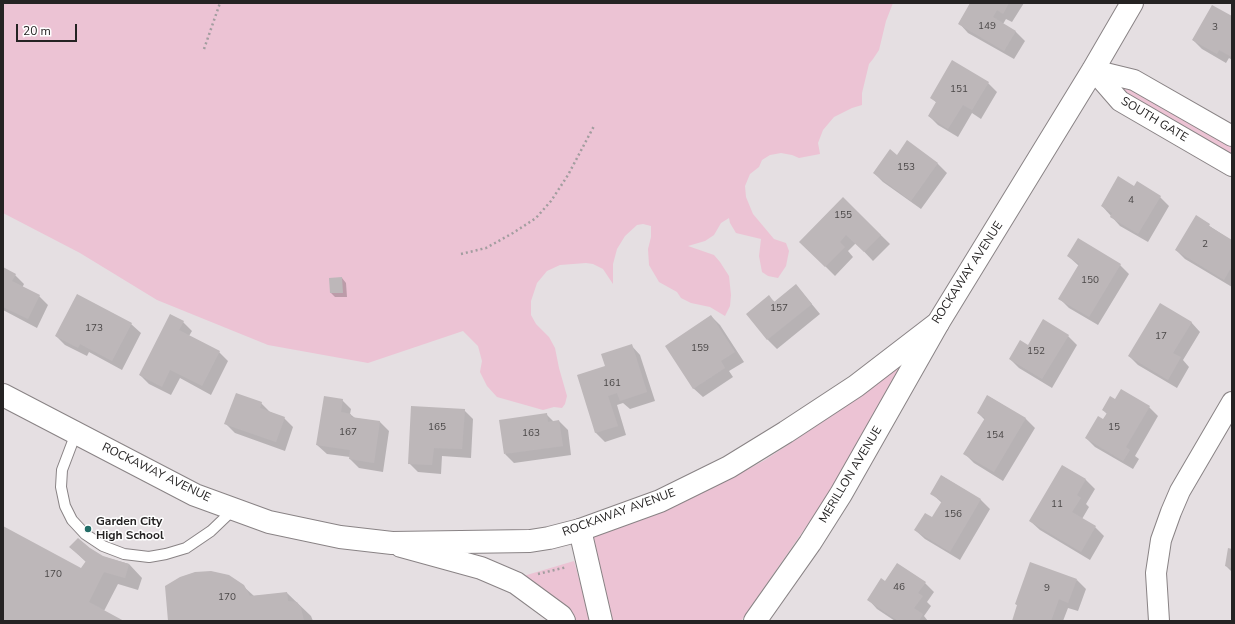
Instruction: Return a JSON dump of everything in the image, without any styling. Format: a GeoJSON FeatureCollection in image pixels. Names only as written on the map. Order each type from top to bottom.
{"type":"FeatureCollection","features":[{"type":"Feature","properties":{"kind":"main road","name":"ROCKAWAY AVENUE"},"geometry":{"type":"LineString","coordinates":[[3,395],[195,495],[268,522],[333,536],[392,543],[530,541],[580,530],[660,501],[729,467],[856,386],[938,323],[1093,70],[1132,3]]}},
{"type":"Feature","properties":{"kind":"main road","name":"MERILLON AVENUE"},"geometry":{"type":"LineString","coordinates":[[755,621],[810,543],[837,500],[938,323]]}},
{"type":"Feature","properties":{"kind":"main road"},"geometry":{"type":"LineString","coordinates":[[580,530],[601,621]]}},
{"type":"Feature","properties":{"kind":"main road"},"geometry":{"type":"LineString","coordinates":[[392,543],[481,568],[516,583],[561,616],[564,621]]}},
{"type":"Feature","properties":{"kind":"street","name":"SOUTH GATE"},"geometry":{"type":"LineString","coordinates":[[1093,70],[1134,80],[1232,136]]}},
{"type":"Feature","properties":{"kind":"street","name":"SOUTH GATE"},"geometry":{"type":"LineString","coordinates":[[1093,70],[1120,101],[1232,166]]}},
{"type":"Feature","properties":{"kind":"street"},"geometry":{"type":"LineString","coordinates":[[1159,621],[1156,573],[1161,540],[1180,492],[1232,402]]}},
{"type":"Feature","properties":{"kind":"lane"},"geometry":{"type":"LineString","coordinates":[[76,433],[62,470],[61,487],[65,506],[72,520],[85,534],[103,546],[124,554],[149,557],[166,554],[186,548],[211,531],[234,509]]}},
{"type":"Feature","properties":{"kind":"path"},"geometry":{"type":"LineString","coordinates":[[204,49],[220,3]]}},
{"type":"Feature","properties":{"kind":"path"},"geometry":{"type":"LineString","coordinates":[[461,254],[486,248],[536,218],[552,201],[568,175],[594,126]]}},
{"type":"Feature","properties":{"kind":"path"},"geometry":{"type":"LineString","coordinates":[[532,575],[574,565]]}},
{"type":"Feature","properties":{"kind":"shaded area"},"geometry":{"type":"Polygon","coordinates":[[[3,3],[893,3],[886,21],[879,50],[869,64],[862,93],[862,105],[834,117],[823,130],[818,143],[820,154],[799,158],[781,153],[770,155],[762,160],[759,167],[750,174],[745,186],[746,197],[753,214],[774,239],[786,243],[789,251],[786,266],[778,278],[768,276],[762,272],[759,256],[761,239],[736,233],[730,223],[729,218],[721,223],[714,235],[705,241],[688,246],[714,255],[729,276],[731,295],[730,306],[725,316],[710,307],[691,303],[681,298],[677,292],[659,282],[649,265],[648,249],[651,237],[651,226],[643,224],[637,225],[625,236],[617,249],[613,264],[613,284],[603,269],[593,264],[586,263],[560,265],[547,271],[537,283],[531,301],[531,315],[536,324],[549,337],[555,348],[567,396],[565,404],[562,408],[554,407],[543,410],[497,397],[487,386],[480,372],[482,361],[478,346],[463,331],[368,363],[268,345],[157,300],[80,253],[3,213],[3,3]]]}},
{"type":"Feature","properties":{"kind":"shaded area"},"geometry":{"type":"Polygon","coordinates":[[[1120,85],[1127,85],[1232,146],[1232,156],[1123,92],[1120,85]]]}},
{"type":"Feature","properties":{"kind":"shaded area"},"geometry":{"type":"Polygon","coordinates":[[[906,361],[830,492],[741,621],[610,621],[590,533],[656,511],[718,485],[765,460],[863,395],[906,361]]]}},
{"type":"Feature","properties":{"kind":"shaded area"},"geometry":{"type":"Polygon","coordinates":[[[574,561],[591,621],[576,621],[520,577],[574,561]]]}},
{"type":"Feature","properties":{"kind":"building"},"geometry":{"type":"Polygon","coordinates":[[[970,3],[1009,3],[1003,14],[997,10],[993,17],[1016,31],[1004,51],[958,24],[970,3]]]}},
{"type":"Feature","properties":{"kind":"building"},"geometry":{"type":"Polygon","coordinates":[[[1212,5],[1232,16],[1232,57],[1219,50],[1217,54],[1192,40],[1212,5]]]}},
{"type":"Feature","properties":{"kind":"building"},"geometry":{"type":"Polygon","coordinates":[[[952,60],[989,82],[972,110],[963,105],[948,129],[928,116],[936,102],[930,98],[952,60]]]}},
{"type":"Feature","properties":{"kind":"building"},"geometry":{"type":"Polygon","coordinates":[[[907,140],[938,163],[911,201],[873,173],[890,149],[897,155],[907,140]]]}},
{"type":"Feature","properties":{"kind":"building"},"geometry":{"type":"Polygon","coordinates":[[[1118,176],[1134,186],[1137,181],[1161,196],[1138,234],[1110,217],[1112,213],[1101,206],[1118,176]]]}},
{"type":"Feature","properties":{"kind":"building"},"geometry":{"type":"Polygon","coordinates":[[[843,197],[881,235],[864,252],[846,235],[840,242],[845,247],[825,267],[799,242],[843,197]]]}},
{"type":"Feature","properties":{"kind":"building"},"geometry":{"type":"Polygon","coordinates":[[[1196,215],[1210,224],[1209,226],[1232,240],[1232,266],[1224,280],[1175,250],[1196,215]]]}},
{"type":"Feature","properties":{"kind":"building"},"geometry":{"type":"Polygon","coordinates":[[[1078,238],[1121,264],[1089,317],[1058,299],[1079,264],[1067,256],[1078,238]]]}},
{"type":"Feature","properties":{"kind":"building"},"geometry":{"type":"Polygon","coordinates":[[[3,267],[16,274],[12,281],[40,295],[28,319],[3,307],[3,267]]]}},
{"type":"Feature","properties":{"kind":"building"},"geometry":{"type":"Polygon","coordinates":[[[342,277],[343,293],[330,293],[329,278],[342,277]]]}},
{"type":"Feature","properties":{"kind":"building"},"geometry":{"type":"Polygon","coordinates":[[[796,284],[812,304],[767,340],[746,314],[769,295],[774,302],[796,284]]]}},
{"type":"Feature","properties":{"kind":"building"},"geometry":{"type":"Polygon","coordinates":[[[77,294],[132,323],[112,361],[80,344],[78,348],[55,336],[77,294]]]}},
{"type":"Feature","properties":{"kind":"building"},"geometry":{"type":"Polygon","coordinates":[[[1160,303],[1192,322],[1173,353],[1181,357],[1168,380],[1128,356],[1160,303]]]}},
{"type":"Feature","properties":{"kind":"building"},"geometry":{"type":"Polygon","coordinates":[[[170,314],[184,321],[179,330],[220,351],[202,386],[170,370],[162,387],[139,375],[170,314]]]}},
{"type":"Feature","properties":{"kind":"building"},"geometry":{"type":"Polygon","coordinates":[[[711,315],[735,352],[721,361],[725,368],[693,389],[665,346],[711,315]]]}},
{"type":"Feature","properties":{"kind":"building"},"geometry":{"type":"Polygon","coordinates":[[[1043,319],[1069,335],[1042,379],[1009,359],[1020,340],[1028,345],[1043,319]]]}},
{"type":"Feature","properties":{"kind":"building"},"geometry":{"type":"Polygon","coordinates":[[[632,344],[647,392],[620,401],[617,393],[608,396],[618,426],[595,433],[577,375],[605,366],[601,354],[632,344]]]}},
{"type":"Feature","properties":{"kind":"building"},"geometry":{"type":"Polygon","coordinates":[[[1121,389],[1150,406],[1126,447],[1130,450],[1123,461],[1085,438],[1098,416],[1103,419],[1107,413],[1102,410],[1110,396],[1115,399],[1121,389]]]}},
{"type":"Feature","properties":{"kind":"building"},"geometry":{"type":"Polygon","coordinates":[[[236,393],[262,402],[260,408],[285,417],[276,442],[224,424],[236,393]]]}},
{"type":"Feature","properties":{"kind":"building"},"geometry":{"type":"Polygon","coordinates":[[[987,395],[1026,418],[994,472],[963,454],[985,418],[977,413],[987,395]]]}},
{"type":"Feature","properties":{"kind":"building"},"geometry":{"type":"Polygon","coordinates":[[[324,396],[343,399],[341,412],[351,414],[351,417],[380,421],[374,463],[349,459],[350,450],[316,445],[324,396]]]}},
{"type":"Feature","properties":{"kind":"building"},"geometry":{"type":"Polygon","coordinates":[[[411,406],[465,409],[462,449],[434,448],[432,465],[408,464],[411,406]]]}},
{"type":"Feature","properties":{"kind":"building"},"geometry":{"type":"Polygon","coordinates":[[[547,413],[548,422],[559,420],[563,446],[504,454],[499,420],[547,413]]]}},
{"type":"Feature","properties":{"kind":"building"},"geometry":{"type":"Polygon","coordinates":[[[1062,465],[1086,479],[1077,495],[1081,498],[1072,512],[1096,526],[1081,552],[1029,521],[1062,465]]]}},
{"type":"Feature","properties":{"kind":"building"},"geometry":{"type":"Polygon","coordinates":[[[941,475],[981,499],[950,552],[914,530],[925,513],[932,517],[942,501],[930,494],[941,475]]]}},
{"type":"Feature","properties":{"kind":"building"},"geometry":{"type":"Polygon","coordinates":[[[3,526],[81,568],[86,561],[69,547],[78,538],[103,556],[129,564],[125,578],[104,572],[89,602],[124,621],[3,621],[3,526]]]}},
{"type":"Feature","properties":{"kind":"building"},"geometry":{"type":"Polygon","coordinates":[[[1228,548],[1232,549],[1232,568],[1225,566],[1228,548]]]}},
{"type":"Feature","properties":{"kind":"building"},"geometry":{"type":"Polygon","coordinates":[[[1030,562],[1077,579],[1068,603],[1059,599],[1051,621],[1012,621],[1017,605],[1015,604],[1030,562]]]}},
{"type":"Feature","properties":{"kind":"building"},"geometry":{"type":"Polygon","coordinates":[[[897,563],[926,582],[918,593],[923,596],[914,608],[923,614],[919,621],[898,621],[867,600],[881,578],[885,581],[897,563]]]}},
{"type":"Feature","properties":{"kind":"building"},"geometry":{"type":"Polygon","coordinates":[[[211,571],[229,575],[244,585],[250,596],[287,592],[288,601],[297,602],[301,608],[304,621],[168,621],[165,586],[180,577],[195,572],[211,571]]]}},
{"type":"Feature","properties":{"kind":"place","name":"Garden City High School"},"geometry":{"type":"Point","coordinates":[88,529]}}]}
